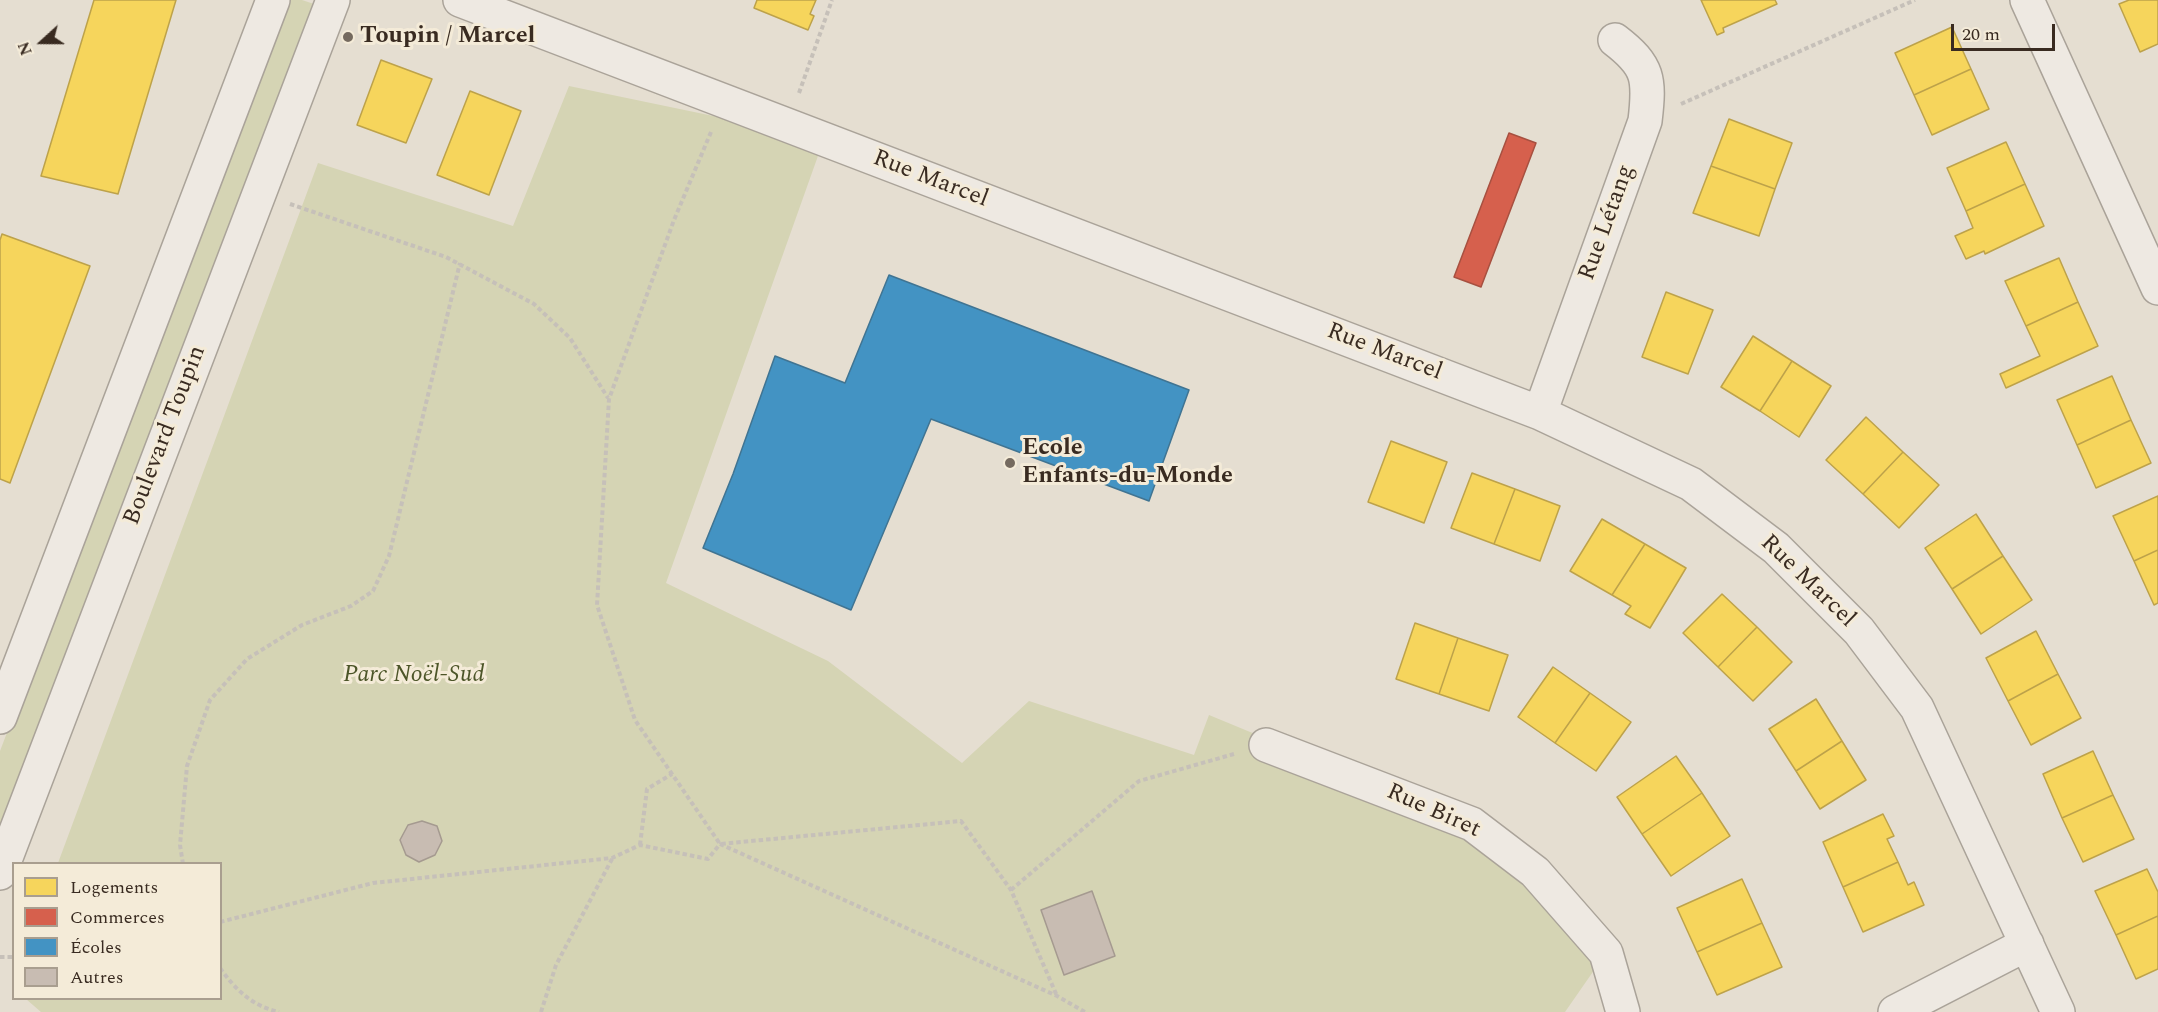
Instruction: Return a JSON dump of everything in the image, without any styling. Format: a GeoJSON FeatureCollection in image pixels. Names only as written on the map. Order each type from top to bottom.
{"type":"FeatureCollection","features":[{"type":"Feature","properties":{"kind":"street"},"geometry":{"type":"LineString","coordinates":[[0,717],[273,0]]}},
{"type":"Feature","properties":{"kind":"street","name":"Boulevard Toupin"},"geometry":{"type":"LineString","coordinates":[[0,873],[333,0]]}},
{"type":"Feature","properties":{"kind":"street","name":"Rue Marcel"},"geometry":{"type":"LineString","coordinates":[[460,0],[1540,413],[1691,484],[1776,548],[1859,631],[1917,708],[2058,1012]]}},
{"type":"Feature","properties":{"kind":"street"},"geometry":{"type":"LineString","coordinates":[[2027,0],[2158,288]]}},
{"type":"Feature","properties":{"kind":"street","name":"Rue Létang"},"geometry":{"type":"LineString","coordinates":[[1540,413],[1645,120],[1648,94],[1645,71],[1634,54],[1615,40]]}},
{"type":"Feature","properties":{"kind":"street","name":"Rue Biret"},"geometry":{"type":"LineString","coordinates":[[1266,745],[1472,824],[1535,872],[1606,953],[1623,1012]]}},
{"type":"Feature","properties":{"kind":"street"},"geometry":{"type":"LineString","coordinates":[[1895,1012],[2027,944]]}},
{"type":"Feature","properties":{"kind":"path"},"geometry":{"type":"LineString","coordinates":[[788,125],[832,0]]}},
{"type":"Feature","properties":{"kind":"path"},"geometry":{"type":"LineString","coordinates":[[1645,120],[1916,0]]}},
{"type":"Feature","properties":{"kind":"path"},"geometry":{"type":"LineString","coordinates":[[724,101],[674,220],[609,399],[597,605],[635,720],[720,844],[1057,996],[1084,1012]]}},
{"type":"Feature","properties":{"kind":"path"},"geometry":{"type":"LineString","coordinates":[[285,202],[460,263],[534,304],[570,338],[609,399]]}},
{"type":"Feature","properties":{"kind":"path"},"geometry":{"type":"LineString","coordinates":[[183,862],[180,845],[187,766],[210,700],[247,659],[302,625],[351,606],[373,591],[389,556],[460,263]]}},
{"type":"Feature","properties":{"kind":"path"},"geometry":{"type":"LineString","coordinates":[[1011,890],[1139,781],[1266,745]]}},
{"type":"Feature","properties":{"kind":"path"},"geometry":{"type":"LineString","coordinates":[[640,844],[647,789],[672,774]]}},
{"type":"Feature","properties":{"kind":"path"},"geometry":{"type":"LineString","coordinates":[[222,921],[373,883],[612,858],[640,844],[708,859],[720,844],[961,821],[1011,890],[1057,996]]}},
{"type":"Feature","properties":{"kind":"path"},"geometry":{"type":"LineString","coordinates":[[541,1012],[556,965],[612,858]]}},
{"type":"Feature","properties":{"kind":"path"},"geometry":{"type":"LineString","coordinates":[[222,971],[249,1000],[279,1012]]}},
{"type":"Feature","properties":{"kind":"green space"},"geometry":{"type":"Polygon","coordinates":[[[287,0],[302,0],[317,5],[0,839],[0,751],[287,0]]]}},
{"type":"Feature","properties":{"kind":"green space","name":"Parc Noël-Sud"},"geometry":{"type":"Polygon","coordinates":[[[569,86],[824,139],[666,583],[828,661],[962,763],[1029,701],[1194,755],[1209,715],[1463,820],[1606,953],[1565,1012],[41,1012],[27,1000],[222,1000],[222,862],[58,862],[318,163],[513,226],[569,86]]]}},
{"type":"Feature","properties":{"kind":"building: Logements"},"geometry":{"type":"Polygon","coordinates":[[[94,0],[176,0],[118,194],[41,176],[94,0]]]}},
{"type":"Feature","properties":{"kind":"building: Logements"},"geometry":{"type":"Polygon","coordinates":[[[757,0],[816,0],[810,14],[814,16],[808,30],[754,8],[757,0]]]}},
{"type":"Feature","properties":{"kind":"building: Logements"},"geometry":{"type":"Polygon","coordinates":[[[1701,0],[1775,0],[1777,4],[1723,28],[1724,32],[1717,35],[1701,0]]]}},
{"type":"Feature","properties":{"kind":"building: Logements"},"geometry":{"type":"Polygon","coordinates":[[[2129,0],[2158,0],[2158,44],[2140,52],[2119,4],[2129,0]]]}},
{"type":"Feature","properties":{"kind":"building: Logements"},"geometry":{"type":"Polygon","coordinates":[[[1952,27],[1971,69],[1914,95],[1895,53],[1952,27]]]}},
{"type":"Feature","properties":{"kind":"building: Logements"},"geometry":{"type":"Polygon","coordinates":[[[381,60],[432,79],[406,143],[357,125],[381,60]]]}},
{"type":"Feature","properties":{"kind":"building: Logements"},"geometry":{"type":"Polygon","coordinates":[[[1971,69],[1989,109],[1932,135],[1914,95],[1971,69]]]}},
{"type":"Feature","properties":{"kind":"building: Logements"},"geometry":{"type":"Polygon","coordinates":[[[470,91],[521,111],[489,195],[437,175],[470,91]]]}},
{"type":"Feature","properties":{"kind":"building: Logements"},"geometry":{"type":"Polygon","coordinates":[[[1729,119],[1792,143],[1775,189],[1711,166],[1729,119]]]}},
{"type":"Feature","properties":{"kind":"building: Logements"},"geometry":{"type":"Polygon","coordinates":[[[2006,142],[2025,184],[1966,211],[1947,168],[2006,142]]]}},
{"type":"Feature","properties":{"kind":"building: Logements"},"geometry":{"type":"Polygon","coordinates":[[[1711,166],[1775,189],[1759,236],[1693,213],[1711,166]]]}},
{"type":"Feature","properties":{"kind":"building: Logements"},"geometry":{"type":"Polygon","coordinates":[[[2025,184],[2044,226],[1985,254],[1984,251],[1966,259],[1955,236],[1973,228],[1966,211],[2025,184]]]}},
{"type":"Feature","properties":{"kind":"building: Logements"},"geometry":{"type":"Polygon","coordinates":[[[2,234],[90,266],[10,483],[0,479],[0,240],[2,234]]]}},
{"type":"Feature","properties":{"kind":"building: Logements"},"geometry":{"type":"Polygon","coordinates":[[[2059,258],[2078,302],[2026,326],[2005,281],[2059,258]]]}},
{"type":"Feature","properties":{"kind":"building: Logements"},"geometry":{"type":"Polygon","coordinates":[[[1666,292],[1713,310],[1688,374],[1642,357],[1666,292]]]}},
{"type":"Feature","properties":{"kind":"building: Logements"},"geometry":{"type":"Polygon","coordinates":[[[2078,302],[2098,346],[2006,388],[2000,374],[2040,356],[2026,326],[2078,302]]]}},
{"type":"Feature","properties":{"kind":"building: Logements"},"geometry":{"type":"Polygon","coordinates":[[[1753,336],[1792,361],[1760,411],[1721,387],[1753,336]]]}},
{"type":"Feature","properties":{"kind":"building: Logements"},"geometry":{"type":"Polygon","coordinates":[[[1792,361],[1831,386],[1799,437],[1760,411],[1792,361]]]}},
{"type":"Feature","properties":{"kind":"building: Logements"},"geometry":{"type":"Polygon","coordinates":[[[2112,376],[2131,420],[2077,445],[2057,400],[2112,376]]]}},
{"type":"Feature","properties":{"kind":"building: Logements"},"geometry":{"type":"Polygon","coordinates":[[[1866,417],[1903,452],[1863,494],[1826,460],[1866,417]]]}},
{"type":"Feature","properties":{"kind":"building: Logements"},"geometry":{"type":"Polygon","coordinates":[[[2131,420],[2151,463],[2096,488],[2077,445],[2131,420]]]}},
{"type":"Feature","properties":{"kind":"building: Logements"},"geometry":{"type":"Polygon","coordinates":[[[1391,441],[1447,462],[1424,523],[1368,502],[1391,441]]]}},
{"type":"Feature","properties":{"kind":"building: Logements"},"geometry":{"type":"Polygon","coordinates":[[[1903,452],[1939,485],[1899,528],[1863,494],[1903,452]]]}},
{"type":"Feature","properties":{"kind":"building: Logements"},"geometry":{"type":"Polygon","coordinates":[[[1472,473],[1515,489],[1494,544],[1451,528],[1472,473]]]}},
{"type":"Feature","properties":{"kind":"building: Logements"},"geometry":{"type":"Polygon","coordinates":[[[1515,489],[1560,506],[1540,561],[1494,544],[1515,489]]]}},
{"type":"Feature","properties":{"kind":"building: Logements"},"geometry":{"type":"Polygon","coordinates":[[[2158,496],[2158,550],[2134,561],[2113,516],[2158,496]]]}},
{"type":"Feature","properties":{"kind":"building: Logements"},"geometry":{"type":"Polygon","coordinates":[[[1976,514],[2003,556],[1952,589],[1925,548],[1976,514]]]}},
{"type":"Feature","properties":{"kind":"building: Logements"},"geometry":{"type":"Polygon","coordinates":[[[1602,519],[1645,544],[1612,595],[1570,571],[1602,519]]]}},
{"type":"Feature","properties":{"kind":"building: Logements"},"geometry":{"type":"Polygon","coordinates":[[[1645,544],[1686,568],[1650,628],[1625,614],[1631,606],[1612,595],[1645,544]]]}},
{"type":"Feature","properties":{"kind":"building: Logements"},"geometry":{"type":"Polygon","coordinates":[[[2158,550],[2158,603],[2154,605],[2134,561],[2158,550]]]}},
{"type":"Feature","properties":{"kind":"building: Logements"},"geometry":{"type":"Polygon","coordinates":[[[2003,556],[2032,600],[1981,634],[1952,589],[2003,556]]]}},
{"type":"Feature","properties":{"kind":"building: Logements"},"geometry":{"type":"Polygon","coordinates":[[[1722,594],[1757,627],[1718,667],[1683,633],[1722,594]]]}},
{"type":"Feature","properties":{"kind":"building: Logements"},"geometry":{"type":"Polygon","coordinates":[[[1415,623],[1458,638],[1439,694],[1396,679],[1415,623]]]}},
{"type":"Feature","properties":{"kind":"building: Logements"},"geometry":{"type":"Polygon","coordinates":[[[1757,627],[1792,662],[1753,701],[1718,667],[1757,627]]]}},
{"type":"Feature","properties":{"kind":"building: Logements"},"geometry":{"type":"Polygon","coordinates":[[[2036,631],[2058,674],[2008,701],[1986,658],[2036,631]]]}},
{"type":"Feature","properties":{"kind":"building: Logements"},"geometry":{"type":"Polygon","coordinates":[[[1458,638],[1508,655],[1489,711],[1439,694],[1458,638]]]}},
{"type":"Feature","properties":{"kind":"building: Logements"},"geometry":{"type":"Polygon","coordinates":[[[1553,667],[1590,693],[1555,743],[1518,717],[1553,667]]]}},
{"type":"Feature","properties":{"kind":"building: Logements"},"geometry":{"type":"Polygon","coordinates":[[[2058,674],[2081,718],[2031,745],[2008,701],[2058,674]]]}},
{"type":"Feature","properties":{"kind":"building: Logements"},"geometry":{"type":"Polygon","coordinates":[[[1590,693],[1631,722],[1596,771],[1555,743],[1590,693]]]}},
{"type":"Feature","properties":{"kind":"building: Logements"},"geometry":{"type":"Polygon","coordinates":[[[1816,699],[1842,741],[1796,771],[1769,729],[1816,699]]]}},
{"type":"Feature","properties":{"kind":"building: Logements"},"geometry":{"type":"Polygon","coordinates":[[[1842,741],[1866,780],[1820,809],[1796,771],[1842,741]]]}},
{"type":"Feature","properties":{"kind":"building: Logements"},"geometry":{"type":"Polygon","coordinates":[[[2093,751],[2113,795],[2062,818],[2043,774],[2093,751]]]}},
{"type":"Feature","properties":{"kind":"building: Logements"},"geometry":{"type":"Polygon","coordinates":[[[1676,756],[1702,793],[1642,834],[1617,797],[1676,756]]]}},
{"type":"Feature","properties":{"kind":"building: Logements"},"geometry":{"type":"Polygon","coordinates":[[[1702,793],[1730,836],[1671,876],[1642,834],[1702,793]]]}},
{"type":"Feature","properties":{"kind":"building: Logements"},"geometry":{"type":"Polygon","coordinates":[[[2113,795],[2134,839],[2083,862],[2062,818],[2113,795]]]}},
{"type":"Feature","properties":{"kind":"building: Logements"},"geometry":{"type":"Polygon","coordinates":[[[1883,814],[1894,836],[1887,839],[1898,862],[1843,887],[1823,842],[1883,814]]]}},
{"type":"Feature","properties":{"kind":"building: Logements"},"geometry":{"type":"Polygon","coordinates":[[[1898,862],[1908,885],[1914,882],[1924,905],[1863,932],[1843,887],[1898,862]]]}},
{"type":"Feature","properties":{"kind":"building: Logements"},"geometry":{"type":"Polygon","coordinates":[[[2147,869],[2158,892],[2158,916],[2116,935],[2095,891],[2147,869]]]}},
{"type":"Feature","properties":{"kind":"building: Logements"},"geometry":{"type":"Polygon","coordinates":[[[1742,879],[1762,923],[1697,952],[1677,908],[1742,879]]]}},
{"type":"Feature","properties":{"kind":"building: Logements"},"geometry":{"type":"Polygon","coordinates":[[[2158,916],[2158,969],[2136,979],[2116,935],[2158,916]]]}},
{"type":"Feature","properties":{"kind":"building: Logements"},"geometry":{"type":"Polygon","coordinates":[[[1762,923],[1782,967],[1717,995],[1697,952],[1762,923]]]}},
{"type":"Feature","properties":{"kind":"building: Commerces"},"geometry":{"type":"Polygon","coordinates":[[[1509,133],[1536,143],[1481,287],[1454,277],[1509,133]]]}},
{"type":"Feature","properties":{"kind":"building: Écoles"},"geometry":{"type":"Polygon","coordinates":[[[889,275],[1189,390],[1149,501],[931,419],[851,610],[703,548],[733,474],[775,356],[845,383],[889,275]]]}},
{"type":"Feature","properties":{"kind":"building: Autres"},"geometry":{"type":"Polygon","coordinates":[[[422,821],[437,826],[442,841],[435,855],[419,862],[406,855],[400,840],[408,825],[422,821]]]}},
{"type":"Feature","properties":{"kind":"building: Autres"},"geometry":{"type":"Polygon","coordinates":[[[1092,891],[1115,956],[1064,975],[1041,910],[1092,891]]]}},
{"type":"Feature","properties":{"kind":"place","name":"Toupin / Marcel"},"geometry":{"type":"Point","coordinates":[348,37]}},
{"type":"Feature","properties":{"kind":"place","name":"Ecole Enfants-du-Monde"},"geometry":{"type":"Point","coordinates":[1010,463]}}]}
